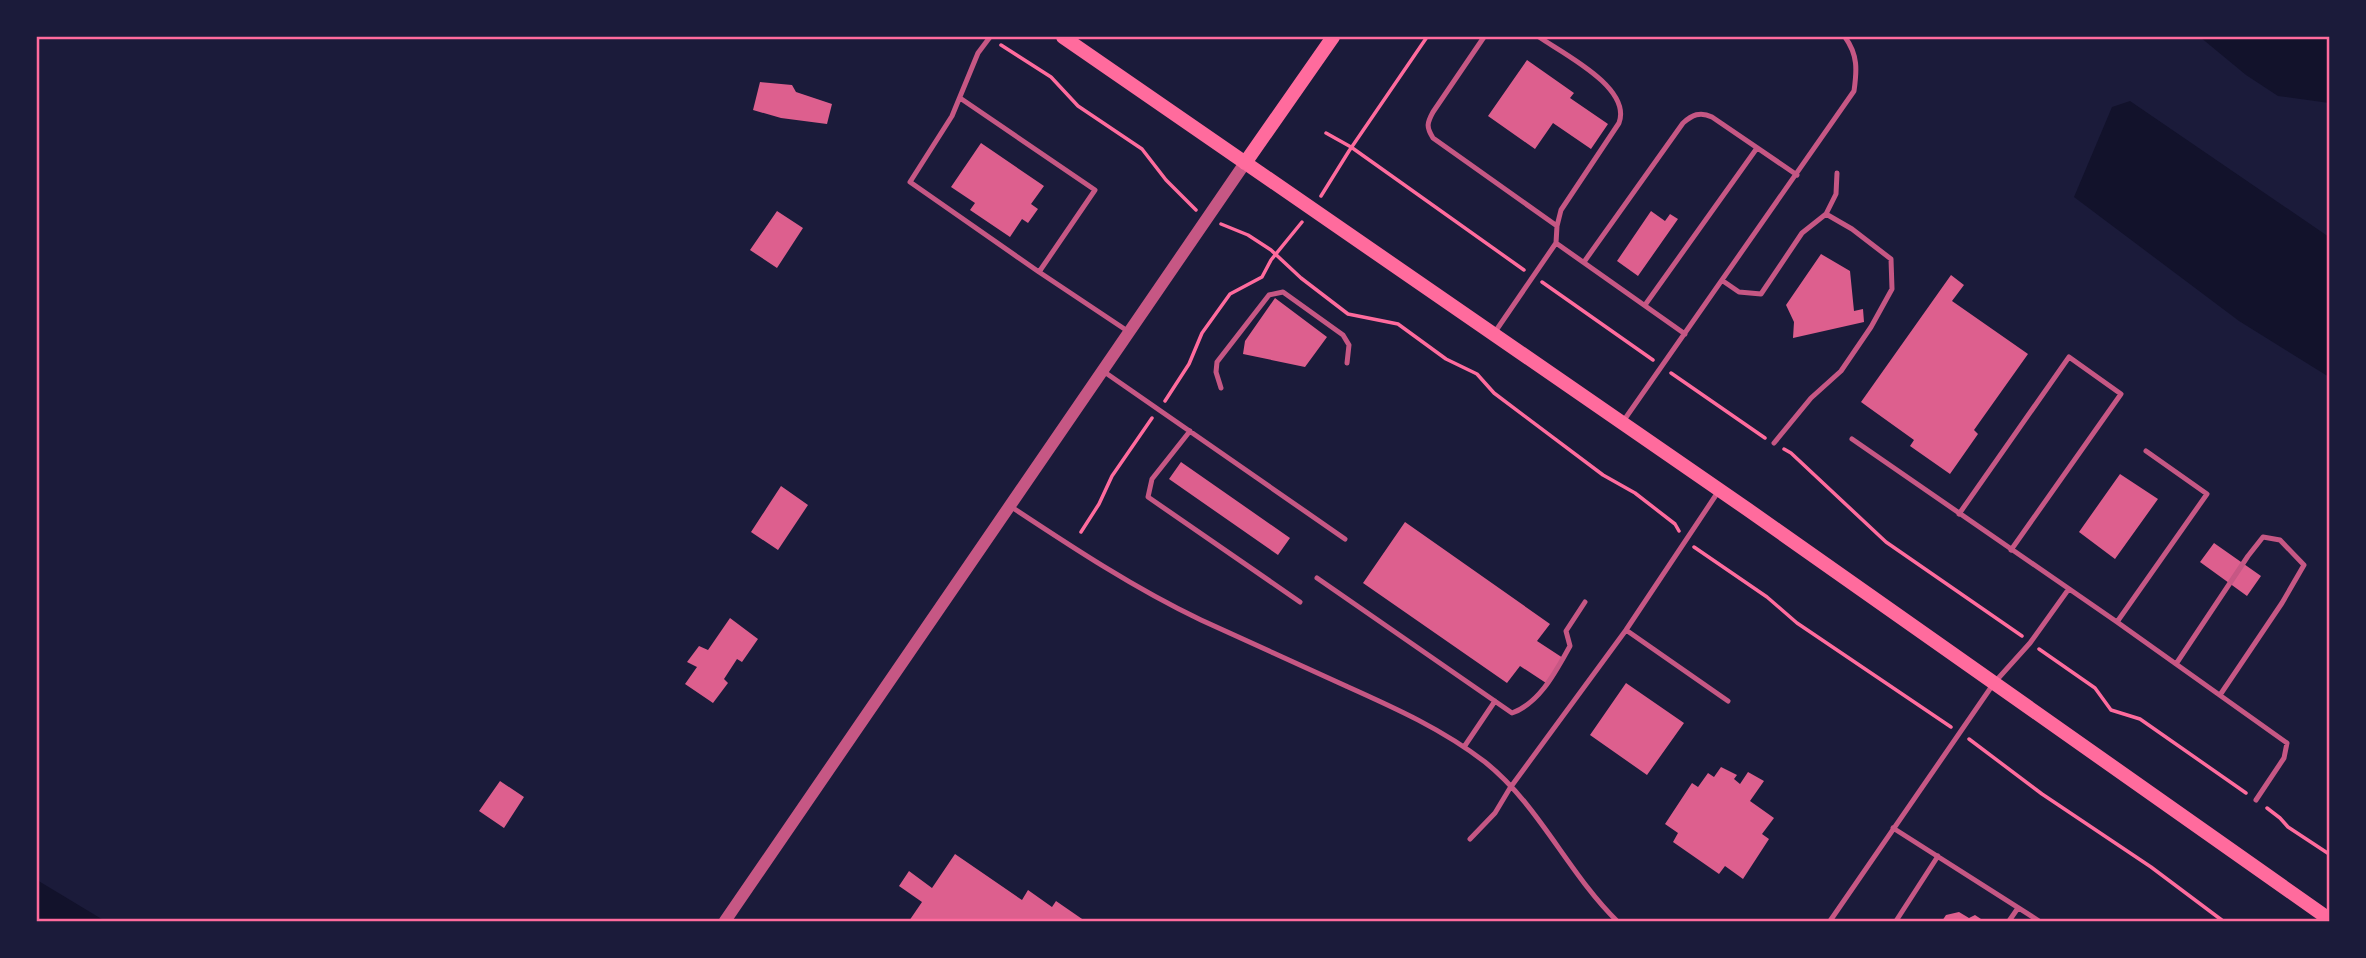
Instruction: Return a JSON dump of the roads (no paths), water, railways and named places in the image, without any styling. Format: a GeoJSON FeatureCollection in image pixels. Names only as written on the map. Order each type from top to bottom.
{"type":"FeatureCollection","features":[{"type":"Feature","properties":{"kind":"main road"},"geometry":{"type":"LineString","coordinates":[[1245,163],[1333,37]]}},
{"type":"Feature","properties":{"kind":"main road"},"geometry":{"type":"LineString","coordinates":[[1067,38],[1720,490],[2329,919]]}},
{"type":"Feature","properties":{"kind":"street"},"geometry":{"type":"LineString","coordinates":[[725,921],[1245,163]]}},
{"type":"Feature","properties":{"kind":"lane"},"geometry":{"type":"LineString","coordinates":[[990,37],[978,53],[952,116],[910,182],[1129,332]]}},
{"type":"Feature","properties":{"kind":"lane"},"geometry":{"type":"LineString","coordinates":[[1483,37],[1433,112],[1427,123],[1427,130],[1433,138],[1556,226]]}},
{"type":"Feature","properties":{"kind":"lane"},"geometry":{"type":"LineString","coordinates":[[1493,334],[1556,243],[1556,226],[1561,210],[1619,123],[1622,114],[1621,104],[1604,83],[1539,37]]}},
{"type":"Feature","properties":{"kind":"lane"},"geometry":{"type":"LineString","coordinates":[[1622,423],[1854,91],[1858,65],[1845,37]]}},
{"type":"Feature","properties":{"kind":"lane"},"geometry":{"type":"LineString","coordinates":[[960,98],[1095,190],[1039,272]]}},
{"type":"Feature","properties":{"kind":"lane"},"geometry":{"type":"LineString","coordinates":[[1584,262],[1683,123],[1691,116],[1707,115],[1797,175]]}},
{"type":"Feature","properties":{"kind":"lane"},"geometry":{"type":"LineString","coordinates":[[1645,305],[1757,148]]}},
{"type":"Feature","properties":{"kind":"lane"},"geometry":{"type":"LineString","coordinates":[[1723,281],[1739,292],[1761,294],[1802,233],[1826,214],[1836,194],[1838,173]]}},
{"type":"Feature","properties":{"kind":"lane"},"geometry":{"type":"LineString","coordinates":[[1774,443],[1811,398],[1841,371],[1871,327],[1892,289],[1891,259],[1852,229],[1826,214]]}},
{"type":"Feature","properties":{"kind":"lane"},"geometry":{"type":"LineString","coordinates":[[1556,243],[1685,334]]}},
{"type":"Feature","properties":{"kind":"lane"},"geometry":{"type":"LineString","coordinates":[[1221,388],[1216,372],[1217,362],[1269,295],[1283,292],[1343,335],[1349,345],[1347,363]]}},
{"type":"Feature","properties":{"kind":"lane"},"geometry":{"type":"LineString","coordinates":[[1959,514],[2070,357],[2121,394],[2011,550]]}},
{"type":"Feature","properties":{"kind":"lane"},"geometry":{"type":"LineString","coordinates":[[1103,371],[1345,539]]}},
{"type":"Feature","properties":{"kind":"lane"},"geometry":{"type":"LineString","coordinates":[[1190,431],[1152,479],[1148,497],[1300,602]]}},
{"type":"Feature","properties":{"kind":"lane"},"geometry":{"type":"LineString","coordinates":[[1852,439],[2287,743],[2284,758],[2256,800]]}},
{"type":"Feature","properties":{"kind":"lane"},"geometry":{"type":"LineString","coordinates":[[2117,622],[2207,494],[2146,451]]}},
{"type":"Feature","properties":{"kind":"lane"},"geometry":{"type":"LineString","coordinates":[[1470,839],[1495,813],[1510,788],[1626,630],[1720,490]]}},
{"type":"Feature","properties":{"kind":"lane"},"geometry":{"type":"LineString","coordinates":[[1010,506],[1134,585],[1199,619],[1414,717],[1464,747],[1488,765],[1525,803],[1598,903],[1616,921]]}},
{"type":"Feature","properties":{"kind":"lane"},"geometry":{"type":"LineString","coordinates":[[2176,664],[2263,537],[2280,540],[2304,565],[2282,603],[2220,695]]}},
{"type":"Feature","properties":{"kind":"lane"},"geometry":{"type":"LineString","coordinates":[[1317,578],[1512,713],[1526,708],[1537,696],[1570,646],[1566,631],[1585,602]]}},
{"type":"Feature","properties":{"kind":"lane"},"geometry":{"type":"LineString","coordinates":[[1829,921],[1994,682],[2030,643],[2068,590]]}},
{"type":"Feature","properties":{"kind":"lane"},"geometry":{"type":"LineString","coordinates":[[1626,630],[1728,701]]}},
{"type":"Feature","properties":{"kind":"lane"},"geometry":{"type":"LineString","coordinates":[[1464,747],[1495,701]]}},
{"type":"Feature","properties":{"kind":"lane"},"geometry":{"type":"LineString","coordinates":[[1894,828],[2039,921]]}},
{"type":"Feature","properties":{"kind":"lane"},"geometry":{"type":"LineString","coordinates":[[1896,921],[1938,856]]}},
{"type":"Feature","properties":{"kind":"lane"},"geometry":{"type":"LineString","coordinates":[[2010,921],[2018,908]]}}]}
